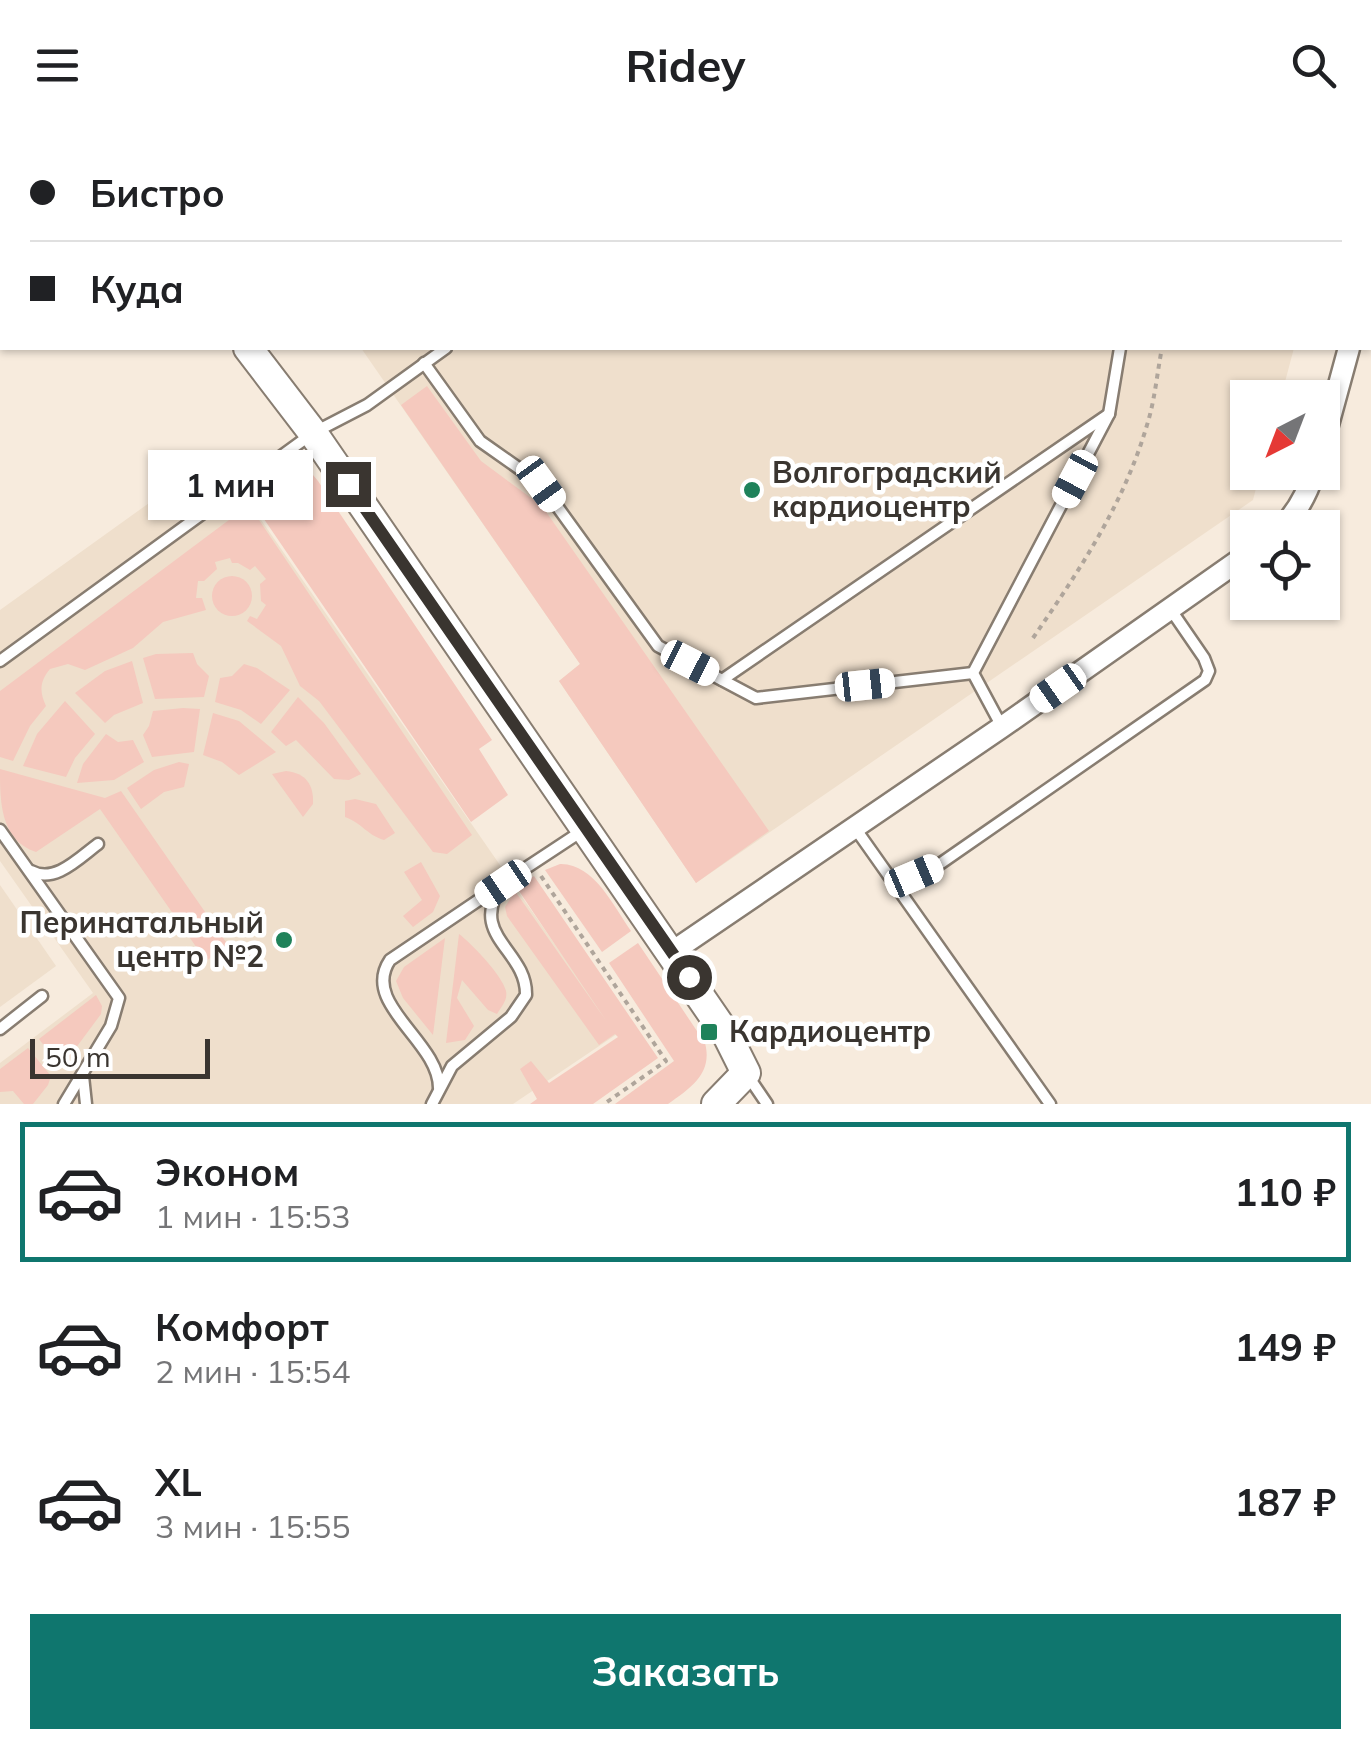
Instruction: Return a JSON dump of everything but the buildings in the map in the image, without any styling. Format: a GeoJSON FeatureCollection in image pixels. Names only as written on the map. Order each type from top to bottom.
{"type":"FeatureCollection","features":[{"type":"Feature","properties":{"kind":"street"},"geometry":{"type":"LineString","coordinates":[[250,350],[313,433],[728,1037],[746,1073],[716,1104]]}},
{"type":"Feature","properties":{"kind":"street"},"geometry":{"type":"LineString","coordinates":[[1340,381],[1348,350]]}},
{"type":"Feature","properties":{"kind":"street"},"geometry":{"type":"LineString","coordinates":[[672,952],[1230,567]]}},
{"type":"Feature","properties":{"kind":"lane"},"geometry":{"type":"LineString","coordinates":[[0,661],[313,433],[366,405],[443,350]]}},
{"type":"Feature","properties":{"kind":"lane"},"geometry":{"type":"LineString","coordinates":[[973,673],[1109,414],[1120,350]]}},
{"type":"Feature","properties":{"kind":"lane"},"geometry":{"type":"LineString","coordinates":[[424,363],[480,442],[541,484],[658,646],[756,698],[973,673]]}},
{"type":"Feature","properties":{"kind":"lane"},"geometry":{"type":"LineString","coordinates":[[722,680],[1109,414]]}},
{"type":"Feature","properties":{"kind":"lane"},"geometry":{"type":"LineString","coordinates":[[896,884],[934,868],[1205,680],[1209,671],[1204,658],[1171,610]]}},
{"type":"Feature","properties":{"kind":"lane"},"geometry":{"type":"LineString","coordinates":[[973,673],[1002,728]]}},
{"type":"Feature","properties":{"kind":"lane"},"geometry":{"type":"LineString","coordinates":[[439,1092],[433,1059],[386,998],[382,978],[385,967],[586,828]]}},
{"type":"Feature","properties":{"kind":"lane"},"geometry":{"type":"LineString","coordinates":[[855,828],[1050,1104]]}},
{"type":"Feature","properties":{"kind":"lane"},"geometry":{"type":"LineString","coordinates":[[0,830],[119,998],[111,1026],[64,1104]]}},
{"type":"Feature","properties":{"kind":"lane"},"geometry":{"type":"LineString","coordinates":[[26,866],[40,876],[60,872],[98,844]]}},
{"type":"Feature","properties":{"kind":"lane"},"geometry":{"type":"LineString","coordinates":[[58,912],[52,894],[60,872]]}},
{"type":"Feature","properties":{"kind":"lane"},"geometry":{"type":"LineString","coordinates":[[432,1104],[452,1066],[511,1018],[526,995],[522,973],[493,932],[490,921],[495,895],[503,884]]}},
{"type":"Feature","properties":{"kind":"lane"},"geometry":{"type":"LineString","coordinates":[[0,1029],[42,996]]}},
{"type":"Feature","properties":{"kind":"lane"},"geometry":{"type":"LineString","coordinates":[[84,1070],[86,1104]]}},
{"type":"Feature","properties":{"kind":"lane"},"geometry":{"type":"LineString","coordinates":[[746,1073],[768,1104]]}},
{"type":"Feature","properties":{"kind":"path"},"geometry":{"type":"LineString","coordinates":[[1033,638],[1083,566],[1123,493],[1148,422],[1162,350]]}},
{"type":"Feature","properties":{"kind":"path"},"geometry":{"type":"LineString","coordinates":[[532,864],[666,1060],[604,1104]]}},
{"type":"Feature","properties":{"kind":"shaded area"},"geometry":{"type":"Polygon","coordinates":[[[362,350],[1293,350],[1286,380],[1230,380],[1230,490],[1256,490],[1253,500],[1238,510],[1230,510],[1230,516],[696,883],[559,681],[580,664],[362,350]]]}},
{"type":"Feature","properties":{"kind":"shaded area"},"geometry":{"type":"Polygon","coordinates":[[[427,386],[481,461],[542,506],[769,831],[696,883],[559,681],[580,664],[401,405],[427,386]]]}},
{"type":"Feature","properties":{"kind":"shaded area"},"geometry":{"type":"Polygon","coordinates":[[[216,455],[617,1034],[513,1104],[0,1104],[0,1063],[93,993],[0,861],[0,610],[216,455]]]}},
{"type":"Feature","properties":{"kind":"shaded area"},"geometry":{"type":"Polygon","coordinates":[[[296,473],[313,475],[318,481],[492,740],[479,749],[508,795],[471,822],[253,503],[296,473]]]}},
{"type":"Feature","properties":{"kind":"shaded area"},"geometry":{"type":"Polygon","coordinates":[[[249,505],[472,835],[447,854],[433,852],[319,701],[300,686],[281,646],[247,621],[250,616],[257,619],[266,605],[261,601],[260,584],[266,579],[255,566],[250,570],[232,563],[230,558],[215,562],[217,569],[204,581],[198,581],[196,598],[202,598],[206,610],[163,622],[133,648],[85,670],[68,664],[50,669],[42,686],[46,706],[30,726],[13,761],[0,757],[0,691],[249,505]]]}},
{"type":"Feature","properties":{"kind":"shaded area"},"geometry":{"type":"Polygon","coordinates":[[[232,576],[246,582],[252,596],[246,610],[232,616],[218,610],[212,596],[218,582],[232,576]]]}},
{"type":"Feature","properties":{"kind":"shaded area"},"geometry":{"type":"Polygon","coordinates":[[[193,653],[209,676],[204,697],[155,699],[143,658],[193,653]]]}},
{"type":"Feature","properties":{"kind":"shaded area"},"geometry":{"type":"Polygon","coordinates":[[[132,661],[143,703],[105,723],[75,693],[105,671],[132,661]]]}},
{"type":"Feature","properties":{"kind":"shaded area"},"geometry":{"type":"Polygon","coordinates":[[[244,664],[290,690],[261,724],[241,710],[215,702],[220,678],[232,676],[244,664]]]}},
{"type":"Feature","properties":{"kind":"shaded area"},"geometry":{"type":"Polygon","coordinates":[[[298,697],[324,723],[361,774],[349,780],[334,779],[296,740],[286,746],[271,732],[298,697]]]}},
{"type":"Feature","properties":{"kind":"shaded area"},"geometry":{"type":"Polygon","coordinates":[[[65,701],[95,734],[75,758],[66,777],[23,766],[37,734],[65,701]]]}},
{"type":"Feature","properties":{"kind":"shaded area"},"geometry":{"type":"Polygon","coordinates":[[[200,709],[194,752],[152,757],[143,735],[153,711],[200,709]]]}},
{"type":"Feature","properties":{"kind":"shaded area"},"geometry":{"type":"Polygon","coordinates":[[[213,713],[239,721],[276,752],[239,775],[222,762],[203,755],[213,713]]]}},
{"type":"Feature","properties":{"kind":"shaded area"},"geometry":{"type":"Polygon","coordinates":[[[106,734],[118,742],[133,740],[144,762],[114,780],[77,783],[83,764],[106,734]]]}},
{"type":"Feature","properties":{"kind":"shaded area"},"geometry":{"type":"Polygon","coordinates":[[[179,762],[189,764],[184,787],[164,792],[141,809],[127,788],[154,770],[179,762]]]}},
{"type":"Feature","properties":{"kind":"shaded area"},"geometry":{"type":"Polygon","coordinates":[[[0,769],[105,798],[121,791],[228,945],[206,961],[100,809],[36,852],[24,846],[4,818],[0,769]]]}},
{"type":"Feature","properties":{"kind":"shaded area"},"geometry":{"type":"Polygon","coordinates":[[[286,771],[304,777],[312,791],[313,804],[303,817],[272,774],[286,771]]]}},
{"type":"Feature","properties":{"kind":"shaded area"},"geometry":{"type":"Polygon","coordinates":[[[345,801],[376,804],[395,833],[384,840],[345,817],[345,801]]]}},
{"type":"Feature","properties":{"kind":"shaded area"},"geometry":{"type":"Polygon","coordinates":[[[421,862],[440,896],[433,912],[413,927],[403,916],[422,900],[404,872],[421,862]]]}},
{"type":"Feature","properties":{"kind":"shaded area"},"geometry":{"type":"Polygon","coordinates":[[[560,864],[593,878],[631,931],[602,952],[545,870],[560,864]]]}},
{"type":"Feature","properties":{"kind":"shaded area"},"geometry":{"type":"Polygon","coordinates":[[[534,876],[658,1058],[593,1104],[530,1104],[537,1099],[520,1069],[531,1061],[549,1083],[618,1037],[615,1034],[599,1045],[507,916],[505,907],[515,891],[607,1022],[517,888],[534,876]]]}},
{"type":"Feature","properties":{"kind":"shaded area"},"geometry":{"type":"Polygon","coordinates":[[[0,885],[56,966],[0,1007],[0,885]]]}},
{"type":"Feature","properties":{"kind":"shaded area"},"geometry":{"type":"Polygon","coordinates":[[[459,934],[493,969],[506,997],[497,1014],[488,1010],[462,980],[457,998],[474,1026],[465,1040],[446,1043],[459,934]]]}},
{"type":"Feature","properties":{"kind":"shaded area"},"geometry":{"type":"Polygon","coordinates":[[[445,938],[433,1035],[403,998],[396,981],[404,967],[445,938]]]}},
{"type":"Feature","properties":{"kind":"shaded area"},"geometry":{"type":"Polygon","coordinates":[[[638,943],[705,1043],[703,1071],[692,1086],[668,1104],[615,1104],[674,1061],[609,963],[638,943]]]}},
{"type":"Feature","properties":{"kind":"shaded area"},"geometry":{"type":"Polygon","coordinates":[[[96,995],[102,1006],[101,1014],[61,1068],[39,1039],[96,995]]]}},
{"type":"Feature","properties":{"kind":"shaded area"},"geometry":{"type":"Polygon","coordinates":[[[28,1048],[51,1076],[33,1104],[24,1104],[13,1091],[0,1092],[0,1069],[28,1048]]]}},
{"type":"Feature","properties":{"kind":"place","name":"Волгоградский кардиоцентр"},"geometry":{"type":"Point","coordinates":[752,490]}},
{"type":"Feature","properties":{"kind":"place","name":"Перинатальный центр №2"},"geometry":{"type":"Point","coordinates":[284,940]}},
{"type":"Feature","properties":{"kind":"place","name":"Кардиоцентр"},"geometry":{"type":"Point","coordinates":[709,1032]}},
{"type":"Feature","properties":{"kind":"route"},"geometry":{"type":"LineString","coordinates":[[348,484],[689,977]]}}]}
